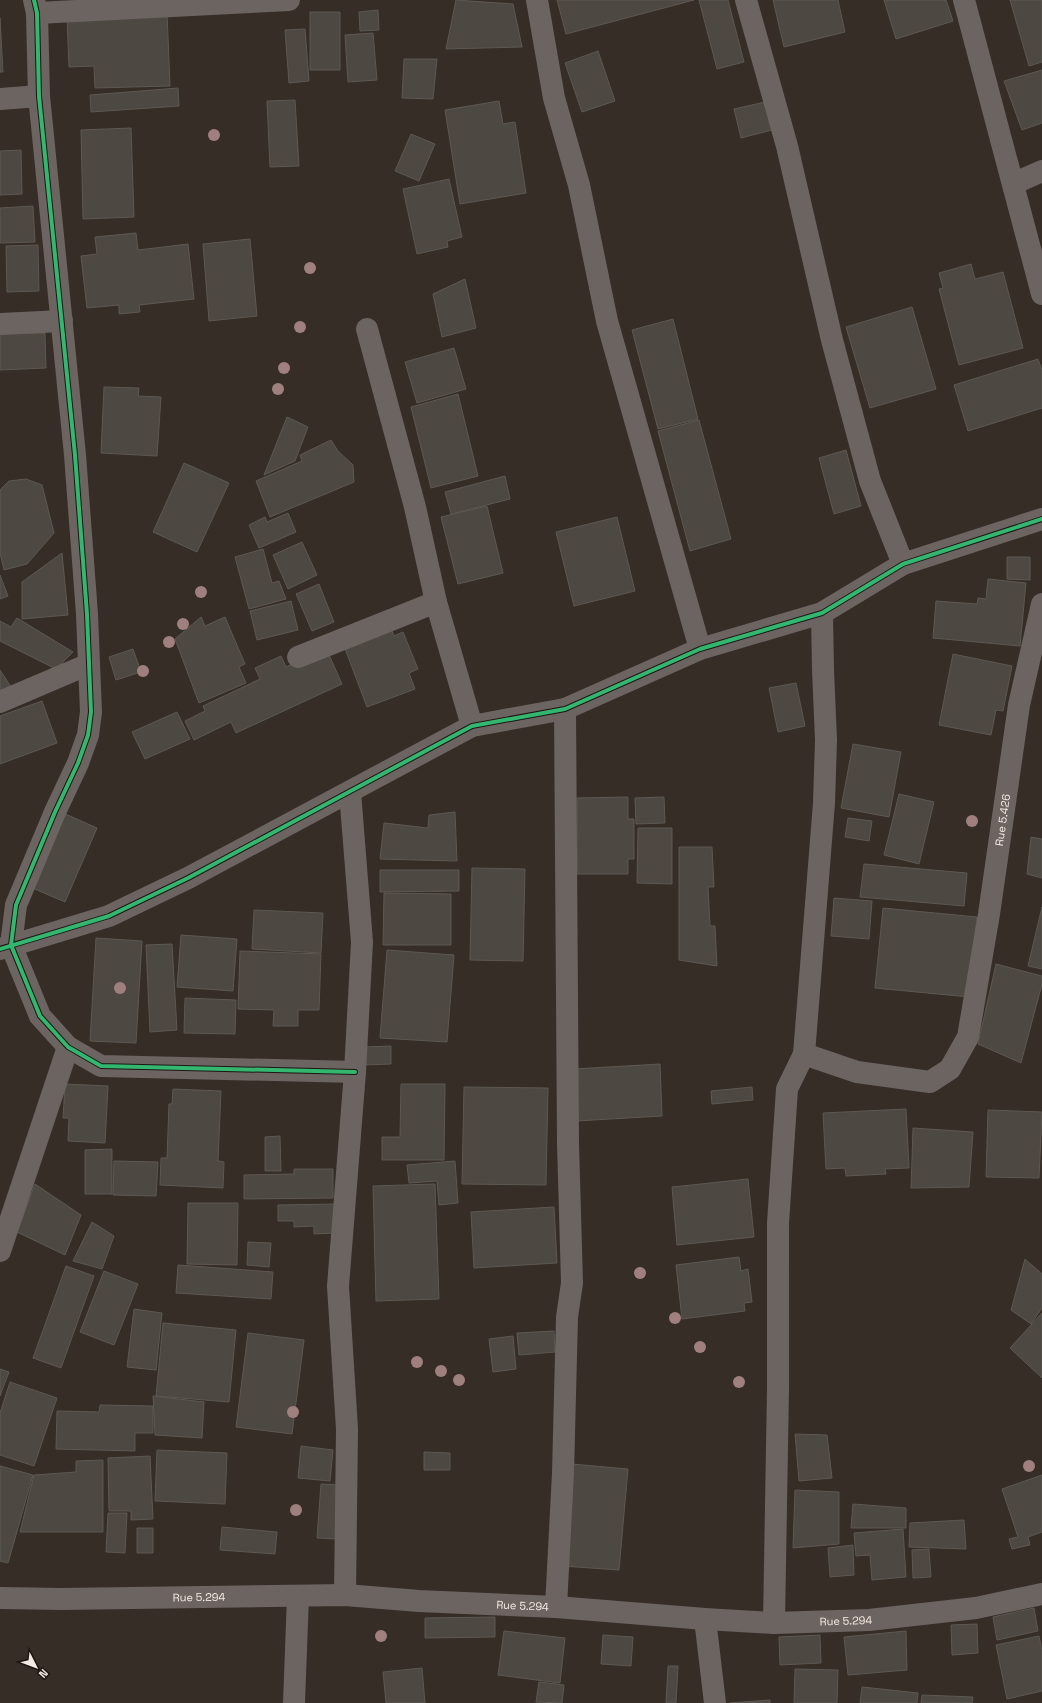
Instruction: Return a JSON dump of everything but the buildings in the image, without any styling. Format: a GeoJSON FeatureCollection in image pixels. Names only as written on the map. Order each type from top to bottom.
{"type":"FeatureCollection","features":[{"type":"Feature","properties":{"kind":"street"},"geometry":{"type":"LineString","coordinates":[[289,0],[36,6],[39,96],[75,455],[90,664],[91,712],[88,735],[78,763],[55,812],[16,905],[6,947],[40,1016],[68,1048],[100,1066],[355,1072]]}},
{"type":"Feature","properties":{"kind":"street"},"geometry":{"type":"LineString","coordinates":[[537,0],[554,98],[579,185],[607,321],[700,649]]}},
{"type":"Feature","properties":{"kind":"street"},"geometry":{"type":"LineString","coordinates":[[746,0],[787,146],[832,340],[870,481],[903,564]]}},
{"type":"Feature","properties":{"kind":"street"},"geometry":{"type":"LineString","coordinates":[[964,0],[1042,294]]}},
{"type":"Feature","properties":{"kind":"street"},"geometry":{"type":"LineString","coordinates":[[0,99],[39,96]]}},
{"type":"Feature","properties":{"kind":"street"},"geometry":{"type":"LineString","coordinates":[[1013,184],[1042,171]]}},
{"type":"Feature","properties":{"kind":"street"},"geometry":{"type":"LineString","coordinates":[[0,324],[62,321]]}},
{"type":"Feature","properties":{"kind":"street"},"geometry":{"type":"LineString","coordinates":[[367,329],[415,508],[436,602],[472,726]]}},
{"type":"Feature","properties":{"kind":"street"},"geometry":{"type":"LineString","coordinates":[[6,947],[109,916],[188,878],[472,726],[565,709],[700,649],[822,613],[903,564],[1042,519]]}},
{"type":"Feature","properties":{"kind":"street"},"geometry":{"type":"LineString","coordinates":[[298,657],[436,602]]}},
{"type":"Feature","properties":{"kind":"street","name":"Rue 5.426"},"geometry":{"type":"LineString","coordinates":[[804,1054],[857,1072],[930,1082],[950,1069],[968,1038],[989,914],[1018,705],[1042,604]]}},
{"type":"Feature","properties":{"kind":"street"},"geometry":{"type":"LineString","coordinates":[[774,1623],[778,1388],[778,1223],[787,1089],[804,1054],[824,803],[826,740],[822,613]]}},
{"type":"Feature","properties":{"kind":"street"},"geometry":{"type":"LineString","coordinates":[[0,702],[90,664]]}},
{"type":"Feature","properties":{"kind":"street"},"geometry":{"type":"LineString","coordinates":[[556,1607],[563,1473],[567,1317],[572,1283],[568,1135],[565,709]]}},
{"type":"Feature","properties":{"kind":"street"},"geometry":{"type":"LineString","coordinates":[[345,1595],[347,1429],[338,1286],[355,1072],[362,942],[350,792]]}},
{"type":"Feature","properties":{"kind":"street"},"geometry":{"type":"LineString","coordinates":[[0,1250],[68,1048]]}},
{"type":"Feature","properties":{"kind":"street","name":"Rue 5.294"},"geometry":{"type":"LineString","coordinates":[[0,1598],[62,1599],[345,1595],[419,1601],[556,1607],[774,1623],[869,1620],[976,1608],[1042,1594]]}},
{"type":"Feature","properties":{"kind":"street"},"geometry":{"type":"LineString","coordinates":[[294,1703],[298,1596]]}},
{"type":"Feature","properties":{"kind":"street"},"geometry":{"type":"LineString","coordinates":[[705,1619],[715,1703]]}},
{"type":"Feature","properties":{"kind":"cycle path"},"geometry":{"type":"LineString","coordinates":[[34,0],[37,13],[39,96],[75,455],[87,614],[91,712],[88,735],[78,763],[55,812],[16,905],[11,945],[40,1016],[68,1047],[101,1066],[355,1072]]}},
{"type":"Feature","properties":{"kind":"cycle path"},"geometry":{"type":"LineString","coordinates":[[0,949],[109,916],[188,878],[472,726],[565,709],[700,649],[822,613],[903,564],[1042,519]]}}]}
